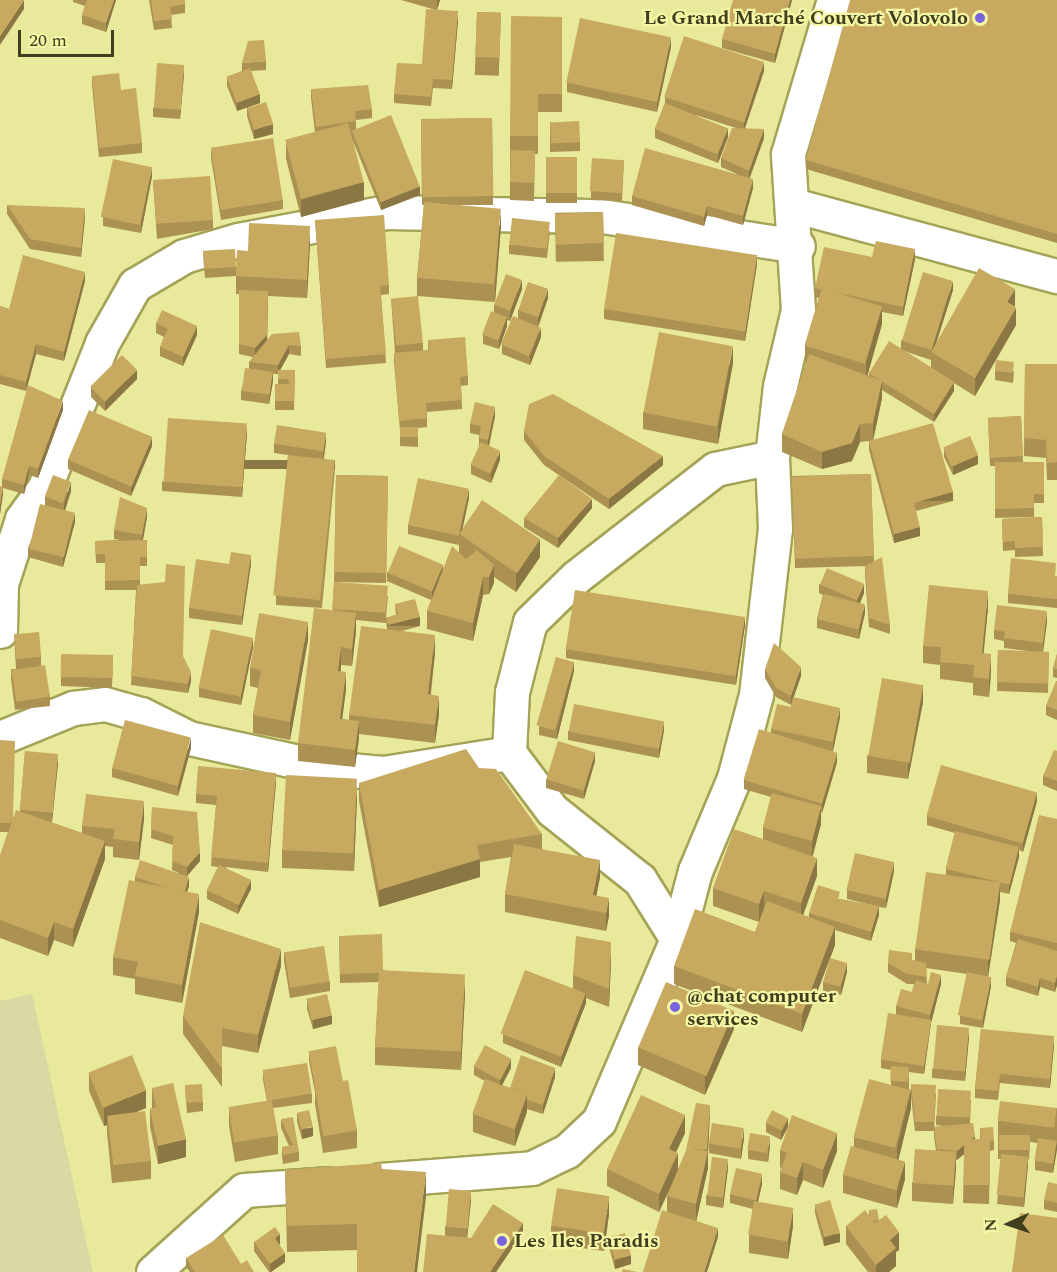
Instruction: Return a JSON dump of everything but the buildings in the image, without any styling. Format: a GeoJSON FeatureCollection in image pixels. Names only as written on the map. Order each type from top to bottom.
{"type":"FeatureCollection","features":[{"type":"Feature","properties":{"kind":"street"},"geometry":{"type":"LineString","coordinates":[[153,1272],[244,1190],[532,1168],[567,1151],[598,1122],[677,939],[694,871],[734,778],[756,695],[775,529],[772,457],[780,386],[798,310],[798,246],[788,154],[834,0]]}},
{"type":"Feature","properties":{"kind":"street"},"geometry":{"type":"LineString","coordinates":[[793,205],[1057,276]]}},
{"type":"Feature","properties":{"kind":"street"},"geometry":{"type":"LineString","coordinates":[[0,632],[2,584],[22,519],[44,489],[102,343],[135,285],[184,256],[238,240],[386,213],[602,216],[798,246]]}},
{"type":"Feature","properties":{"kind":"street"},"geometry":{"type":"LineString","coordinates":[[677,939],[640,880],[552,810],[509,753],[512,692],[530,622],[576,577],[715,469],[772,457]]}},
{"type":"Feature","properties":{"kind":"street"},"geometry":{"type":"LineString","coordinates":[[0,738],[73,708],[105,704],[141,714],[189,738],[327,768],[383,773],[509,753]]}},
{"type":"Feature","properties":{"kind":"green space"},"geometry":{"type":"Polygon","coordinates":[[[32,994],[93,1272],[0,1272],[0,1001],[32,994]]]}},
{"type":"Feature","properties":{"kind":"place","name":"Le Grand Marché Couvert Volovolo"},"geometry":{"type":"Point","coordinates":[980,18]}},
{"type":"Feature","properties":{"kind":"place","name":"@chat computer services"},"geometry":{"type":"Point","coordinates":[675,1007]}},
{"type":"Feature","properties":{"kind":"place","name":"Les Iles Paradis"},"geometry":{"type":"Point","coordinates":[502,1241]}}]}
